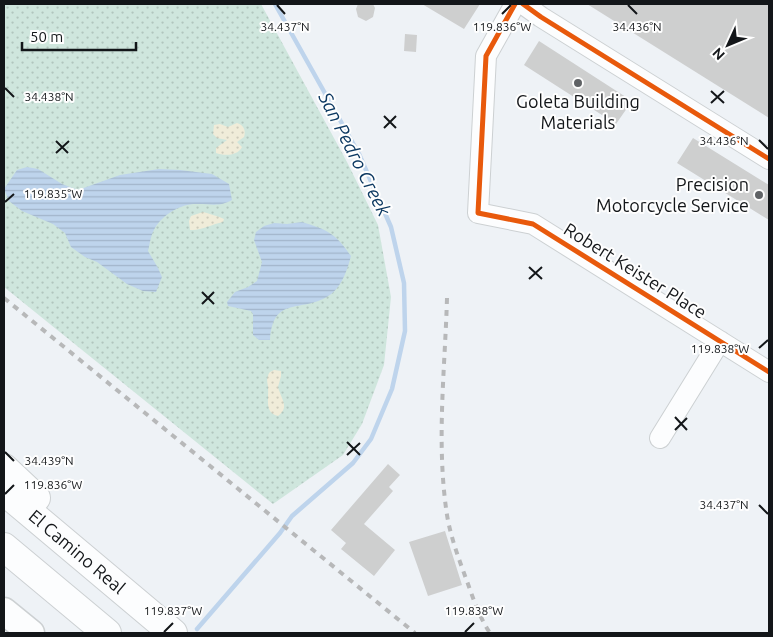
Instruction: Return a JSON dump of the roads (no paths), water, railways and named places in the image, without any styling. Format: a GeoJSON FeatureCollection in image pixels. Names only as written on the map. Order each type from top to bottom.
{"type":"FeatureCollection","features":[{"type":"Feature","properties":{"kind":"highway"},"geometry":{"type":"LineString","coordinates":[[4,468],[57,518],[95,567]]}},
{"type":"Feature","properties":{"kind":"highway","name":"El Camino Real"},"geometry":{"type":"LineString","coordinates":[[4,491],[165,627]]}},
{"type":"Feature","properties":{"kind":"highway"},"geometry":{"type":"LineString","coordinates":[[4,548],[107,633]]}},
{"type":"Feature","properties":{"kind":"main road"},"geometry":{"type":"LineString","coordinates":[[4,611],[30,633]]}},
{"type":"Feature","properties":{"kind":"street","name":"Robert Keister Place"},"geometry":{"type":"LineString","coordinates":[[515,4],[486,56],[478,213],[533,224],[769,372]]}},
{"type":"Feature","properties":{"kind":"street"},"geometry":{"type":"LineString","coordinates":[[523,4],[769,159]]}},
{"type":"Feature","properties":{"kind":"street"},"geometry":{"type":"LineString","coordinates":[[660,438],[720,341]]}},
{"type":"Feature","properties":{"kind":"water"},"geometry":{"type":"Polygon","coordinates":[[[27,167],[38,169],[62,184],[78,190],[120,175],[159,169],[212,174],[229,184],[232,200],[219,204],[192,204],[179,207],[158,223],[148,251],[162,277],[156,292],[143,291],[127,284],[97,262],[85,257],[71,247],[65,233],[53,224],[22,211],[9,201],[4,189],[17,170],[27,167]]]}},
{"type":"Feature","properties":{"kind":"water"},"geometry":{"type":"Polygon","coordinates":[[[302,222],[325,230],[340,242],[351,256],[348,268],[331,295],[315,302],[288,308],[276,317],[272,326],[270,340],[259,340],[253,335],[253,314],[251,311],[228,306],[227,302],[235,292],[257,281],[262,262],[254,240],[256,232],[264,226],[274,223],[302,222]]]}},
{"type":"Feature","properties":{"kind":"waterway","name":"San Pedro Creek"},"geometry":{"type":"LineString","coordinates":[[197,629],[280,533],[292,516],[353,463],[371,439],[392,389],[405,331],[404,283],[391,227],[359,154],[275,4]]}},
{"type":"Feature","properties":{"kind":"railway"},"geometry":{"type":"LineString","coordinates":[[4,298],[415,633]]}},
{"type":"Feature","properties":{"kind":"railway"},"geometry":{"type":"LineString","coordinates":[[447,298],[442,406],[442,461],[447,515],[456,550],[473,597],[490,633]]}},
{"type":"Feature","properties":{"kind":"place","name":"Goleta Building Materials"},"geometry":{"type":"Point","coordinates":[578,83]}},
{"type":"Feature","properties":{"kind":"place","name":"Precision Motorcycle Service"},"geometry":{"type":"Point","coordinates":[759,195]}}]}
